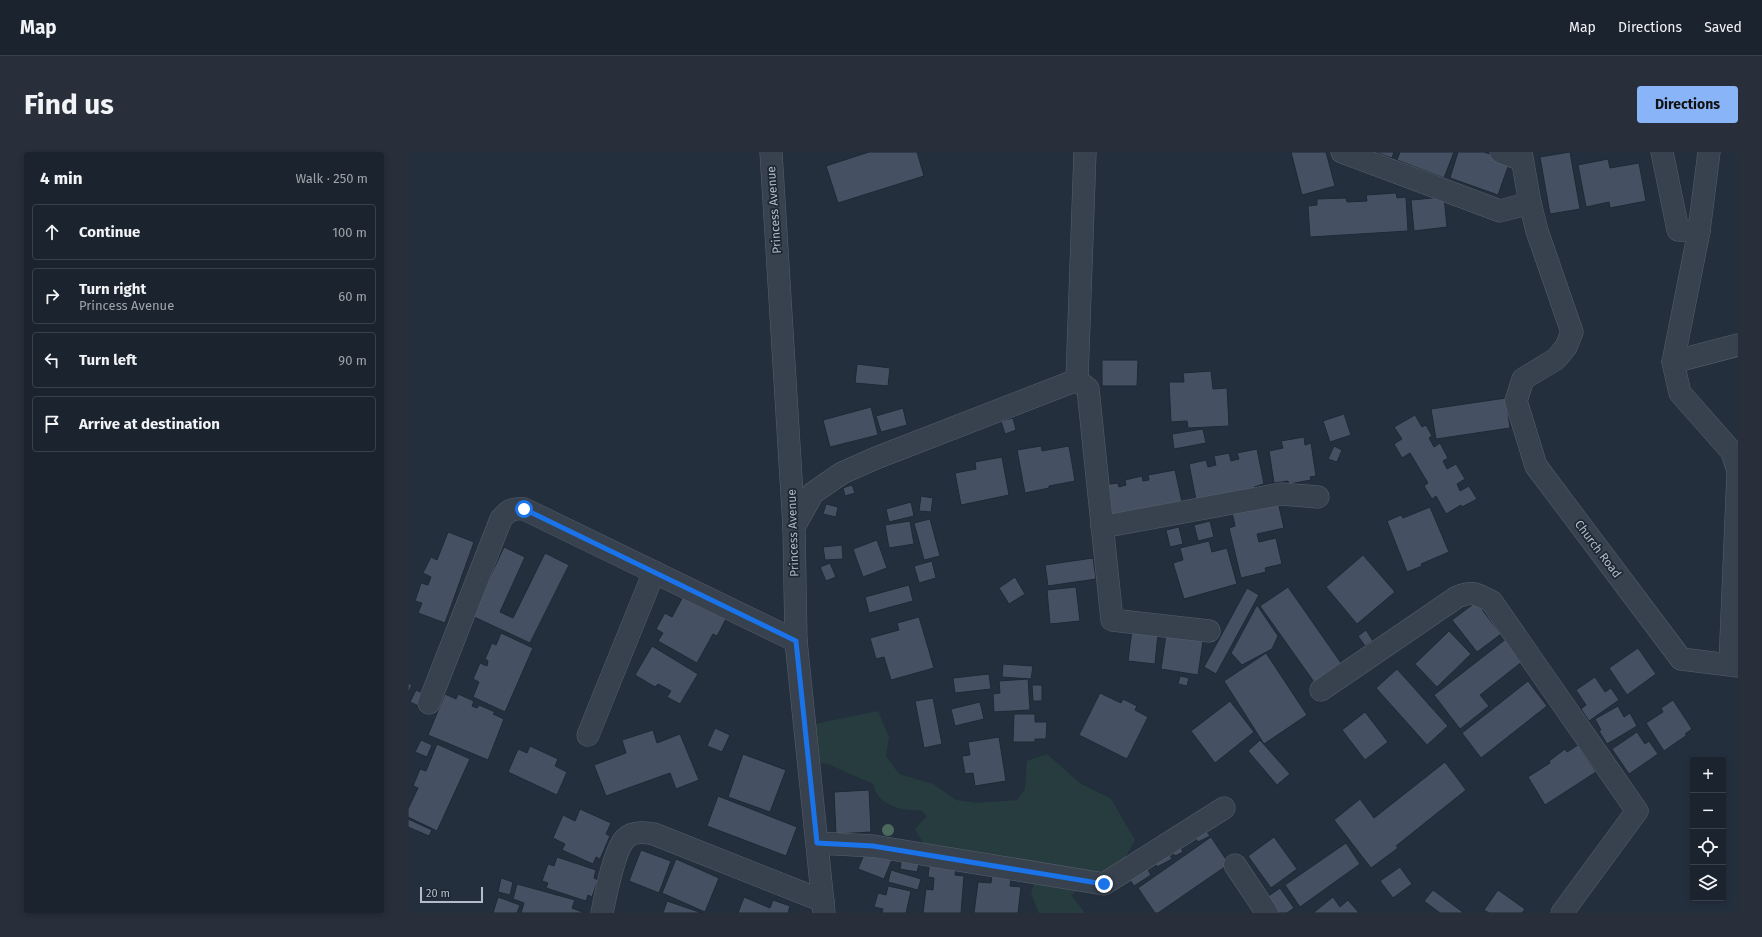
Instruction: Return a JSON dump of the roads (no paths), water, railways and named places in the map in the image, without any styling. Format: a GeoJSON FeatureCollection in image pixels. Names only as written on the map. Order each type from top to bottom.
{"type":"FeatureCollection","features":[{"type":"Feature","properties":{"kind":"street","name":"Princess Avenue"},"geometry":{"type":"LineString","coordinates":[[771,152],[794,527],[796,641],[823,907]]}},
{"type":"Feature","properties":{"kind":"street"},"geometry":{"type":"LineString","coordinates":[[1077,380],[1085,152]]}},
{"type":"Feature","properties":{"kind":"street"},"geometry":{"type":"LineString","coordinates":[[1342,152],[1500,212],[1530,202],[1522,156],[1501,152]]}},
{"type":"Feature","properties":{"kind":"street"},"geometry":{"type":"LineString","coordinates":[[1662,152],[1678,230],[1699,231]]}},
{"type":"Feature","properties":{"kind":"street"},"geometry":{"type":"LineString","coordinates":[[1709,152],[1699,231],[1673,362],[1680,393],[1732,452],[1738,471],[1734,665]]}},
{"type":"Feature","properties":{"kind":"street","name":"Church Road"},"geometry":{"type":"LineString","coordinates":[[1530,202],[1537,231],[1572,332],[1566,347],[1556,359],[1523,379],[1516,401],[1536,466],[1681,659],[1734,665]]}},
{"type":"Feature","properties":{"kind":"street"},"geometry":{"type":"LineString","coordinates":[[1673,362],[1738,345]]}},
{"type":"Feature","properties":{"kind":"street"},"geometry":{"type":"LineString","coordinates":[[794,527],[813,493],[842,473],[876,458],[1077,380]]}},
{"type":"Feature","properties":{"kind":"street"},"geometry":{"type":"LineString","coordinates":[[1077,380],[1088,389],[1112,620],[1209,632]]}},
{"type":"Feature","properties":{"kind":"street"},"geometry":{"type":"LineString","coordinates":[[1102,527],[1281,494],[1318,498]]}},
{"type":"Feature","properties":{"kind":"street"},"geometry":{"type":"LineString","coordinates":[[429,703],[501,519],[508,510],[515,508],[524,509],[796,641]]}},
{"type":"Feature","properties":{"kind":"street"},"geometry":{"type":"LineString","coordinates":[[588,735],[654,572]]}},
{"type":"Feature","properties":{"kind":"street"},"geometry":{"type":"LineString","coordinates":[[1321,690],[1457,597],[1466,593],[1475,592],[1492,602],[1637,811],[1562,913]]}},
{"type":"Feature","properties":{"kind":"street"},"geometry":{"type":"LineString","coordinates":[[817,843],[873,846],[1104,884],[1224,808]]}},
{"type":"Feature","properties":{"kind":"street"},"geometry":{"type":"LineString","coordinates":[[602,913],[610,878],[624,839],[630,835],[643,832],[654,834],[823,907]]}},
{"type":"Feature","properties":{"kind":"street"},"geometry":{"type":"LineString","coordinates":[[1235,865],[1267,913]]}}]}
